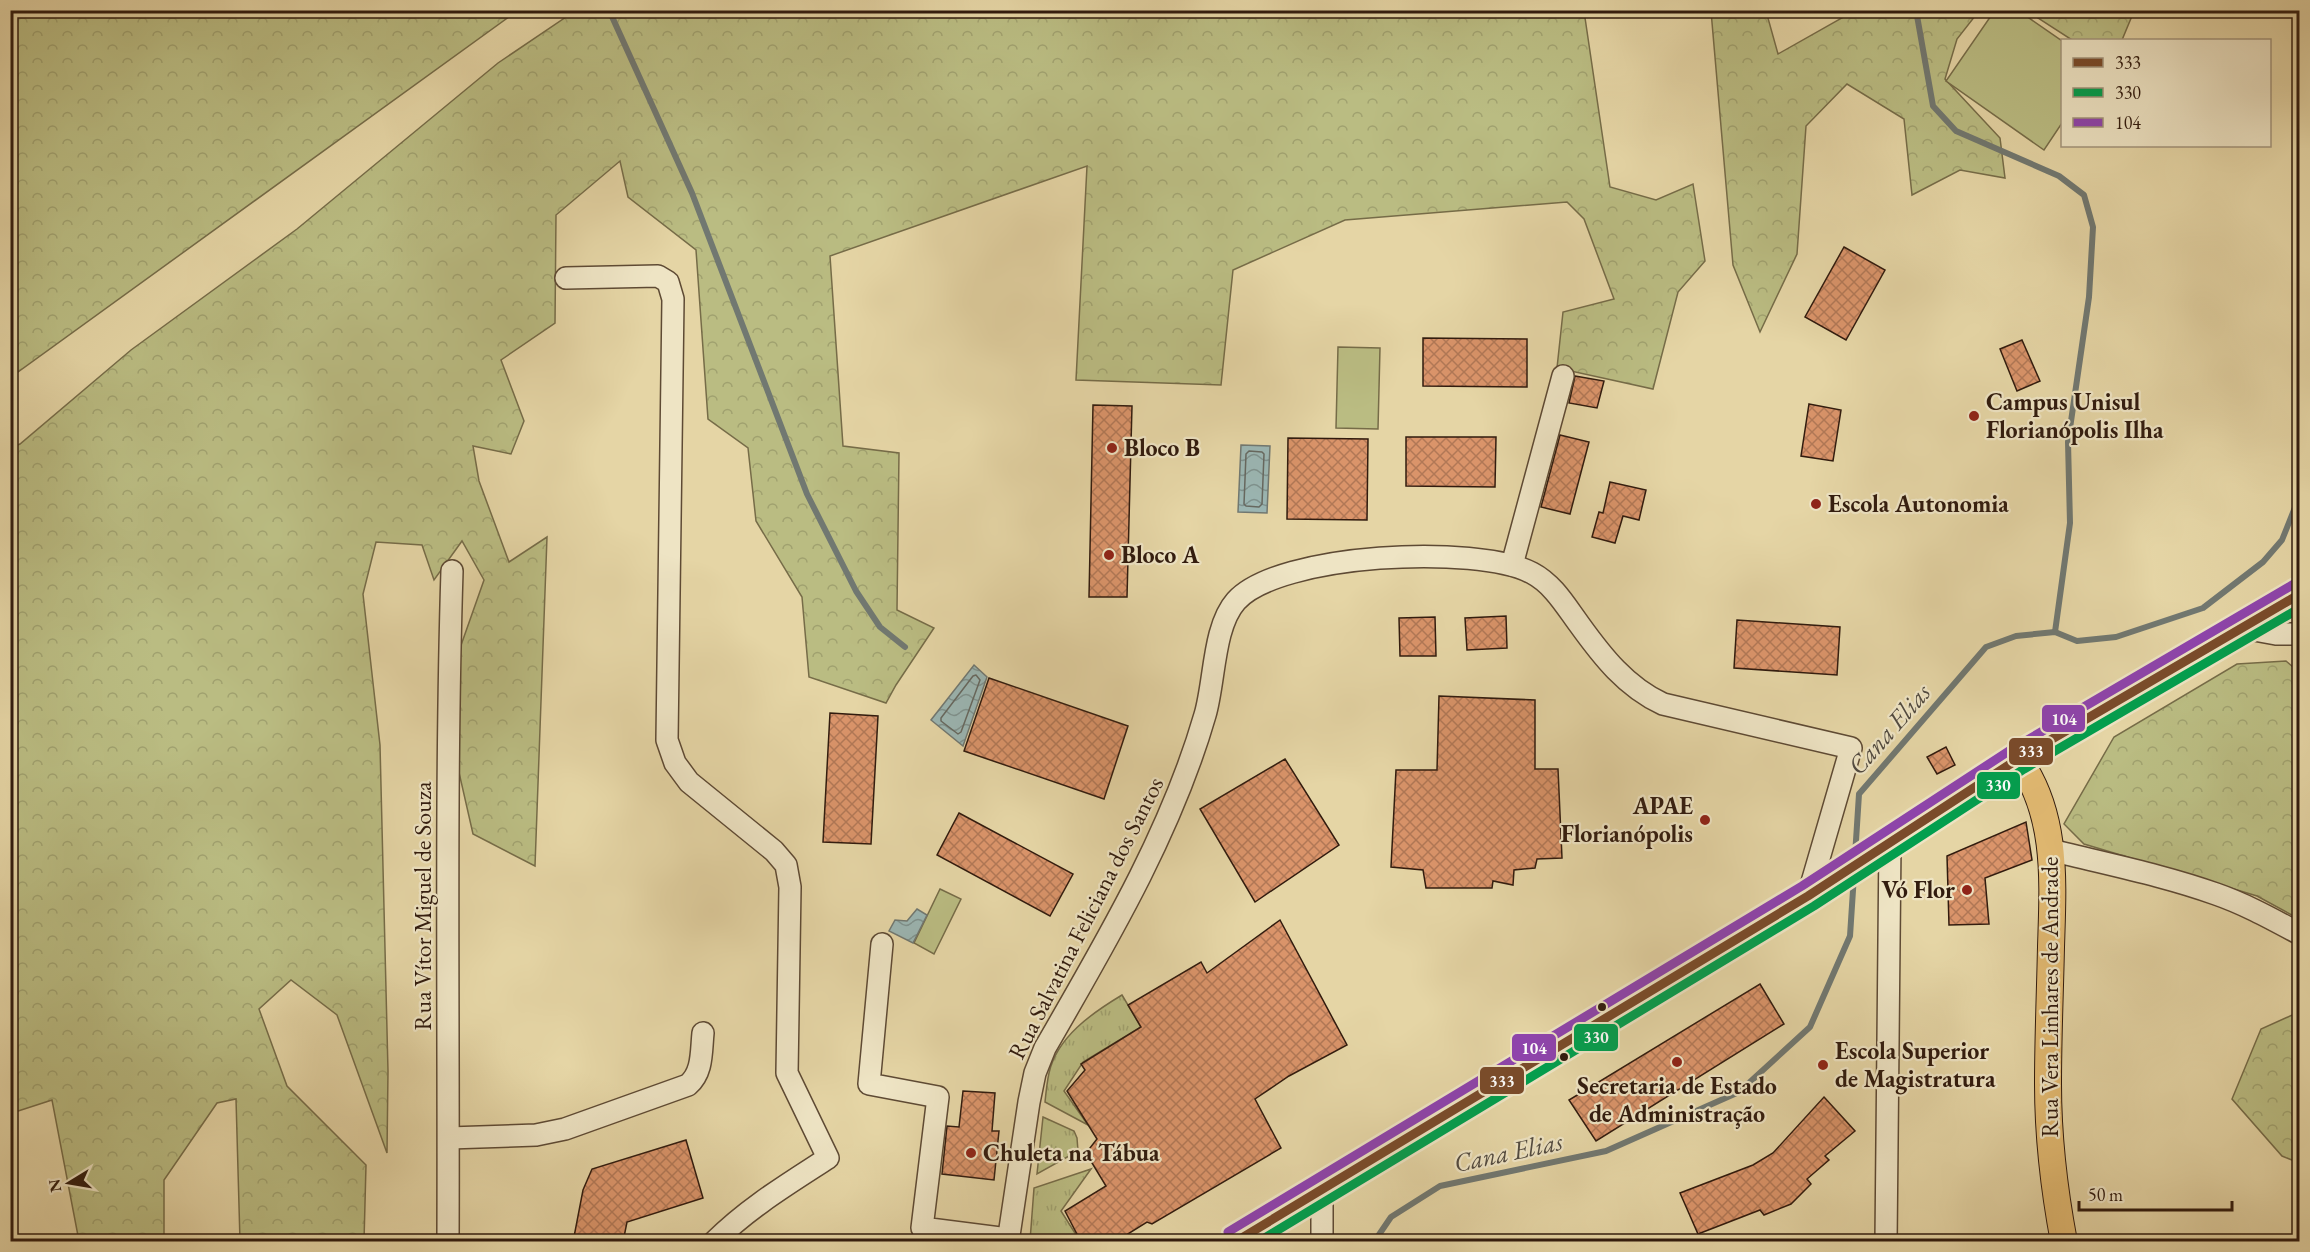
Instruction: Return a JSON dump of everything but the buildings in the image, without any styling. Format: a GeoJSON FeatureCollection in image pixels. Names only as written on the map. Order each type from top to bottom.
{"type":"FeatureCollection","features":[{"type":"Feature","properties":{"kind":"main road"},"geometry":{"type":"LineString","coordinates":[[1234,1242],[1808,896],[2018,759],[2300,594]]}},
{"type":"Feature","properties":{"kind":"main road","name":"Rua Vera Linhares de Andrade"},"geometry":{"type":"LineString","coordinates":[[2018,759],[2038,791],[2051,850],[2049,1133],[2054,1186],[2064,1242]]}},
{"type":"Feature","properties":{"kind":"street"},"geometry":{"type":"LineString","coordinates":[[566,278],[658,276],[668,282],[674,299],[667,740],[675,763],[689,782],[774,851],[786,865],[790,887],[787,1073],[828,1158],[766,1198],[731,1225],[714,1242]]}},
{"type":"Feature","properties":{"kind":"street"},"geometry":{"type":"LineString","coordinates":[[1512,565],[1563,376]]}},
{"type":"Feature","properties":{"kind":"street","name":"Rua Salvatina Feliciana dos Santos"},"geometry":{"type":"LineString","coordinates":[[1008,1240],[1035,1073],[1045,1048],[1137,882],[1183,784],[1208,704],[1219,640],[1225,620],[1236,601],[1252,589],[1288,574],[1330,564],[1380,558],[1434,557],[1512,565],[1532,573],[1547,584],[1562,600],[1599,652],[1644,695],[1663,704],[1851,748],[1808,896]]}},
{"type":"Feature","properties":{"kind":"street","name":"Rua Vítor Miguel de Souza"},"geometry":{"type":"LineString","coordinates":[[448,1242],[447,728],[452,571]]}},
{"type":"Feature","properties":{"kind":"street"},"geometry":{"type":"LineString","coordinates":[[2243,628],[2276,634],[2300,634]]}},
{"type":"Feature","properties":{"kind":"street"},"geometry":{"type":"LineString","coordinates":[[1886,1242],[1890,842]]}},
{"type":"Feature","properties":{"kind":"street"},"geometry":{"type":"LineString","coordinates":[[2051,850],[2172,880],[2216,894],[2300,934]]}},
{"type":"Feature","properties":{"kind":"street"},"geometry":{"type":"LineString","coordinates":[[882,944],[869,1084],[938,1096],[922,1228],[1008,1240]]}},
{"type":"Feature","properties":{"kind":"street"},"geometry":{"type":"LineString","coordinates":[[448,1138],[536,1135],[566,1129],[688,1085],[696,1078],[699,1069],[703,1033]]}},
{"type":"Feature","properties":{"kind":"street"},"geometry":{"type":"LineString","coordinates":[[1322,1187],[1322,1242]]}},
{"type":"Feature","properties":{"kind":"green space"},"geometry":{"type":"Polygon","coordinates":[[[11,10],[517,10],[517,11],[11,377],[11,10]]]}},
{"type":"Feature","properties":{"kind":"green space"},"geometry":{"type":"Polygon","coordinates":[[[1995,10],[2019,11],[2061,40],[2061,124],[2044,150],[1946,81],[1995,10]]]}},
{"type":"Feature","properties":{"kind":"green space"},"geometry":{"type":"Polygon","coordinates":[[[2134,10],[2122,39],[2070,39],[2027,11],[2134,10]]]}},
{"type":"Feature","properties":{"kind":"green space"},"geometry":{"type":"Polygon","coordinates":[[[575,11],[1584,11],[1610,187],[1656,200],[1693,184],[1705,261],[1678,292],[1653,389],[1557,368],[1563,312],[1614,299],[1584,219],[1567,202],[1345,220],[1233,270],[1221,385],[1076,380],[1087,166],[830,256],[843,446],[899,453],[897,610],[934,628],[886,703],[809,677],[802,597],[756,521],[748,448],[708,419],[696,250],[628,197],[620,161],[556,215],[555,323],[501,360],[524,421],[511,454],[473,446],[479,481],[509,562],[547,537],[535,866],[473,834],[453,746],[459,651],[484,580],[462,541],[434,580],[422,545],[376,542],[363,594],[380,745],[388,1071],[387,1153],[337,1015],[291,980],[259,1009],[287,1086],[366,1165],[364,1241],[240,1241],[236,1099],[217,1103],[164,1180],[164,1241],[79,1241],[52,1100],[12,1113],[10,1103],[10,448],[20,444],[131,350],[297,229],[498,63],[575,11]]]}},
{"type":"Feature","properties":{"kind":"green space"},"geometry":{"type":"Polygon","coordinates":[[[1711,11],[1766,11],[1778,54],[1849,14],[1848,11],[1979,11],[1957,39],[1945,79],[2000,138],[2005,178],[1960,170],[1912,195],[1904,119],[1847,84],[1806,126],[1797,254],[1760,332],[1733,265],[1711,11]]]}},
{"type":"Feature","properties":{"kind":"green space"},"geometry":{"type":"Polygon","coordinates":[[[1338,347],[1380,348],[1378,429],[1336,428],[1338,347]]]}},
{"type":"Feature","properties":{"kind":"green space"},"geometry":{"type":"Polygon","coordinates":[[[2286,661],[2299,672],[2299,919],[2257,896],[2084,844],[2064,824],[2114,737],[2237,664],[2286,661]]]}},
{"type":"Feature","properties":{"kind":"green space"},"geometry":{"type":"Polygon","coordinates":[[[940,889],[961,899],[934,954],[914,943],[940,889]]]}},
{"type":"Feature","properties":{"kind":"green space"},"geometry":{"type":"Polygon","coordinates":[[[1122,995],[1141,1027],[1083,1062],[1064,1091],[1088,1125],[1045,1102],[1049,1073],[1060,1048],[1077,1027],[1122,995]]]}},
{"type":"Feature","properties":{"kind":"green space"},"geometry":{"type":"Polygon","coordinates":[[[2299,1012],[2299,1163],[2282,1156],[2232,1099],[2261,1029],[2299,1012]]]}},
{"type":"Feature","properties":{"kind":"green space"},"geometry":{"type":"Polygon","coordinates":[[[1043,1117],[1074,1131],[1078,1151],[1037,1174],[1043,1117]]]}},
{"type":"Feature","properties":{"kind":"green space"},"geometry":{"type":"Polygon","coordinates":[[[1091,1169],[1061,1211],[1080,1241],[1030,1241],[1034,1188],[1091,1169]]]}},
{"type":"Feature","properties":{"kind":"water"},"geometry":{"type":"Polygon","coordinates":[[[1241,445],[1270,446],[1267,513],[1238,512],[1241,445]]]}},
{"type":"Feature","properties":{"kind":"water"},"geometry":{"type":"Polygon","coordinates":[[[974,665],[987,677],[963,746],[931,720],[974,665]]]}},
{"type":"Feature","properties":{"kind":"water"},"geometry":{"type":"Polygon","coordinates":[[[917,909],[927,915],[913,943],[889,931],[895,920],[907,921],[917,909]]]}},
{"type":"Feature","properties":{"kind":"waterway"},"geometry":{"type":"LineString","coordinates":[[609,10],[692,193],[807,494],[856,591],[880,627],[905,647]]}},
{"type":"Feature","properties":{"kind":"waterway"},"geometry":{"type":"LineString","coordinates":[[1916,10],[1933,106],[1956,131],[2059,176],[2084,195],[2093,227],[2089,297],[2068,442],[2070,523],[2055,632]]}},
{"type":"Feature","properties":{"kind":"waterway","name":"Cana Elias"},"geometry":{"type":"LineString","coordinates":[[1855,856],[1859,794],[1986,647],[2016,636],[2055,632],[2077,641],[2116,637],[2203,608],[2263,562],[2282,540],[2300,495]]}},
{"type":"Feature","properties":{"kind":"waterway","name":"Cana Elias"},"geometry":{"type":"LineString","coordinates":[[1374,1242],[1391,1217],[1440,1186],[1606,1151],[1739,1092],[1810,1027],[1850,936],[1854,875]]}},
{"type":"Feature","properties":{"kind":"transit line","name":"104"},"geometry":{"type":"LineString","coordinates":[[1228,1232],[1802,886],[2012,749],[2294,584]]}},
{"type":"Feature","properties":{"kind":"transit line","name":"333"},"geometry":{"type":"LineString","coordinates":[[1235,1242],[1808,896],[2018,759],[2300,594]]}},
{"type":"Feature","properties":{"kind":"transit line","name":"330"},"geometry":{"type":"LineString","coordinates":[[1258,1242],[1814,906],[2024,769],[2300,608]]}},
{"type":"Feature","properties":{"kind":"place","name":"Campus Unisul Florianópolis Ilha"},"geometry":{"type":"Point","coordinates":[1974,416]}},
{"type":"Feature","properties":{"kind":"place","name":"Bloco B"},"geometry":{"type":"Point","coordinates":[1112,448]}},
{"type":"Feature","properties":{"kind":"place","name":"Escola Autonomia"},"geometry":{"type":"Point","coordinates":[1816,504]}},
{"type":"Feature","properties":{"kind":"place","name":"Bloco A"},"geometry":{"type":"Point","coordinates":[1109,555]}},
{"type":"Feature","properties":{"kind":"place","name":"APAE Florianópolis"},"geometry":{"type":"Point","coordinates":[1705,820]}},
{"type":"Feature","properties":{"kind":"place","name":"Vó Flor"},"geometry":{"type":"Point","coordinates":[1967,890]}},
{"type":"Feature","properties":{"kind":"place","name":"Secretaria de Estado de Administração"},"geometry":{"type":"Point","coordinates":[1677,1062]}},
{"type":"Feature","properties":{"kind":"place","name":"Escola Superior de Magistratura"},"geometry":{"type":"Point","coordinates":[1823,1065]}},
{"type":"Feature","properties":{"kind":"place","name":"Chuleta na Tábua"},"geometry":{"type":"Point","coordinates":[971,1153]}}]}
